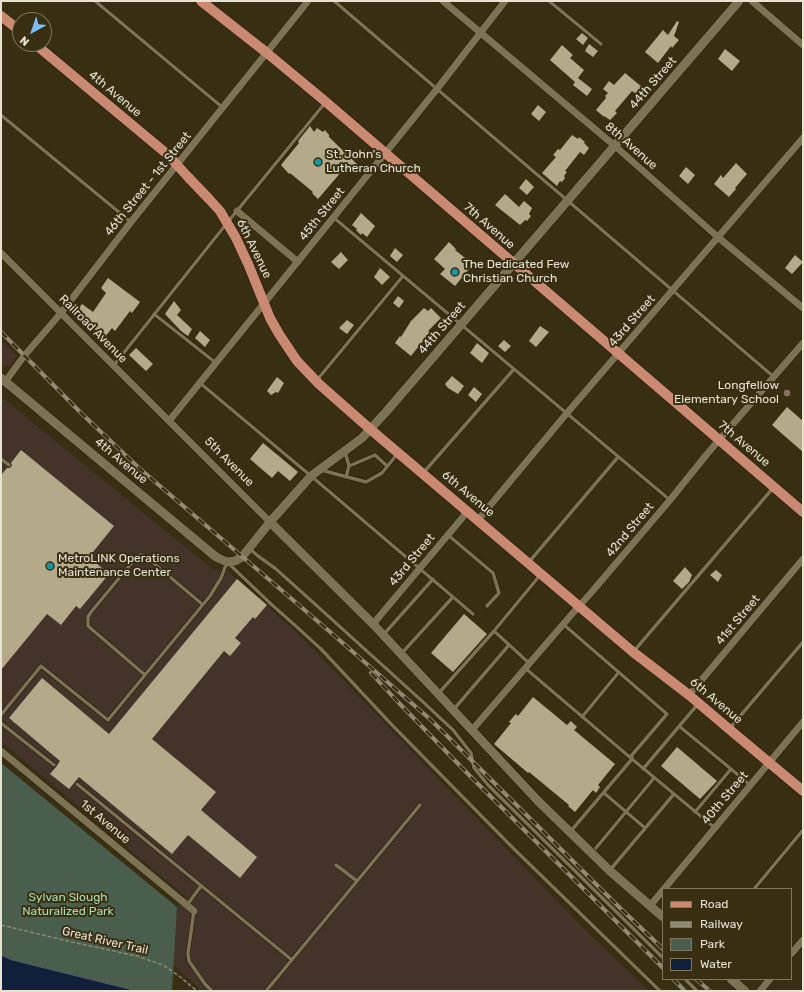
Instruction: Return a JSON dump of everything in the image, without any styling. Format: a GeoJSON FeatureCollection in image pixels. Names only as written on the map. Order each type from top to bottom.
{"type":"FeatureCollection","features":[{"type":"Feature","properties":{"kind":"main road"},"geometry":{"type":"LineString","coordinates":[[201,1],[267,53]]}},
{"type":"Feature","properties":{"kind":"main road"},"geometry":{"type":"LineString","coordinates":[[1,16],[12,25]]}},
{"type":"Feature","properties":{"kind":"main road","name":"4th Avenue"},"geometry":{"type":"LineString","coordinates":[[45,52],[167,154],[177,165]]}},
{"type":"Feature","properties":{"kind":"main road","name":"7th Avenue"},"geometry":{"type":"LineString","coordinates":[[267,53],[803,512]]}},
{"type":"Feature","properties":{"kind":"main road","name":"6th Avenue"},"geometry":{"type":"LineString","coordinates":[[177,165],[220,211],[243,252],[270,318],[279,334],[297,361],[316,381],[370,429],[424,473],[634,652],[699,703],[803,791]]}},
{"type":"Feature","properties":{"kind":"street","name":"46th Street - 1st Street"},"geometry":{"type":"LineString","coordinates":[[3,380],[61,312],[308,1]]}},
{"type":"Feature","properties":{"kind":"street","name":"8th Avenue"},"geometry":{"type":"LineString","coordinates":[[443,1],[615,146],[718,238],[803,308]]}},
{"type":"Feature","properties":{"kind":"street","name":"45th Street"},"geometry":{"type":"LineString","coordinates":[[169,421],[438,89],[505,1]]}},
{"type":"Feature","properties":{"kind":"street","name":"44th Street"},"geometry":{"type":"LineString","coordinates":[[227,562],[235,561],[242,557],[270,522],[311,476],[362,438],[739,1]]}},
{"type":"Feature","properties":{"kind":"street"},"geometry":{"type":"LineString","coordinates":[[752,1],[803,45]]}},
{"type":"Feature","properties":{"kind":"street","name":"43rd Street"},"geometry":{"type":"LineString","coordinates":[[478,520],[567,413],[803,138]]}},
{"type":"Feature","properties":{"kind":"street","name":"6th Avenue"},"geometry":{"type":"LineString","coordinates":[[236,211],[298,262]]}},
{"type":"Feature","properties":{"kind":"street","name":"Railroad Avenue"},"geometry":{"type":"LineString","coordinates":[[1,253],[169,421]]}},
{"type":"Feature","properties":{"kind":"street","name":"42nd Street"},"geometry":{"type":"LineString","coordinates":[[472,730],[580,606],[719,440],[803,343]]}},
{"type":"Feature","properties":{"kind":"street","name":"4th Avenue"},"geometry":{"type":"LineString","coordinates":[[3,380],[216,557],[227,562]]}},
{"type":"Feature","properties":{"kind":"street","name":"5th Avenue"},"geometry":{"type":"LineString","coordinates":[[169,421],[270,522]]}},
{"type":"Feature","properties":{"kind":"street","name":"43rd Street"},"geometry":{"type":"LineString","coordinates":[[373,624],[468,511]]}},
{"type":"Feature","properties":{"kind":"street"},"geometry":{"type":"LineString","coordinates":[[270,522],[373,624],[538,801],[610,871],[662,916]]}},
{"type":"Feature","properties":{"kind":"street","name":"41st Street"},"geometry":{"type":"LineString","coordinates":[[689,695],[803,559]]}},
{"type":"Feature","properties":{"kind":"street","name":"40th Street"},"geometry":{"type":"LineString","coordinates":[[664,888],[803,722]]}},
{"type":"Feature","properties":{"kind":"street","name":"1st Avenue"},"geometry":{"type":"LineString","coordinates":[[1,751],[194,911]]}},
{"type":"Feature","properties":{"kind":"street","name":"40th Street"},"geometry":{"type":"LineString","coordinates":[[650,906],[662,890]]}},
{"type":"Feature","properties":{"kind":"street"},"geometry":{"type":"LineString","coordinates":[[792,953],[803,940]]}},
{"type":"Feature","properties":{"kind":"street"},"geometry":{"type":"LineString","coordinates":[[732,980],[745,991]]}},
{"type":"Feature","properties":{"kind":"street"},"geometry":{"type":"LineString","coordinates":[[760,991],[769,980]]}},
{"type":"Feature","properties":{"kind":"lane"},"geometry":{"type":"LineString","coordinates":[[95,1],[223,108]]}},
{"type":"Feature","properties":{"kind":"lane"},"geometry":{"type":"LineString","coordinates":[[334,1],[774,377]]}},
{"type":"Feature","properties":{"kind":"lane"},"geometry":{"type":"LineString","coordinates":[[548,1],[600,44]]}},
{"type":"Feature","properties":{"kind":"lane"},"geometry":{"type":"LineString","coordinates":[[114,365],[236,211],[326,102]]}},
{"type":"Feature","properties":{"kind":"lane"},"geometry":{"type":"LineString","coordinates":[[1,115],[131,222]]}},
{"type":"Feature","properties":{"kind":"lane"},"geometry":{"type":"LineString","coordinates":[[333,218],[670,500]]}},
{"type":"Feature","properties":{"kind":"lane"},"geometry":{"type":"LineString","coordinates":[[316,381],[403,276]]}},
{"type":"Feature","properties":{"kind":"lane"},"geometry":{"type":"LineString","coordinates":[[154,314],[216,363]]}},
{"type":"Feature","properties":{"kind":"lane"},"geometry":{"type":"LineString","coordinates":[[424,473],[514,369]]}},
{"type":"Feature","properties":{"kind":"lane"},"geometry":{"type":"LineString","coordinates":[[200,383],[473,614]]}},
{"type":"Feature","properties":{"kind":"lane"},"geometry":{"type":"LineString","coordinates":[[345,451],[349,466],[346,476]]}},
{"type":"Feature","properties":{"kind":"lane"},"geometry":{"type":"LineString","coordinates":[[318,470],[366,482],[382,473],[399,453]]}},
{"type":"Feature","properties":{"kind":"lane"},"geometry":{"type":"LineString","coordinates":[[349,466],[366,462],[375,455],[388,466]]}},
{"type":"Feature","properties":{"kind":"lane"},"geometry":{"type":"LineString","coordinates":[[528,562],[618,457]]}},
{"type":"Feature","properties":{"kind":"lane"},"geometry":{"type":"LineString","coordinates":[[1,459],[9,465]]}},
{"type":"Feature","properties":{"kind":"lane"},"geometry":{"type":"LineString","coordinates":[[373,473],[375,477]]}},
{"type":"Feature","properties":{"kind":"lane"},"geometry":{"type":"LineString","coordinates":[[634,652],[774,487]]}},
{"type":"Feature","properties":{"kind":"lane"},"geometry":{"type":"LineString","coordinates":[[448,535],[493,573],[499,593],[487,606]]}},
{"type":"Feature","properties":{"kind":"lane"},"geometry":{"type":"LineString","coordinates":[[249,548],[276,569],[316,604],[453,730],[471,753],[474,768],[488,785],[662,957]]}},
{"type":"Feature","properties":{"kind":"lane"},"geometry":{"type":"LineString","coordinates":[[145,674],[88,626],[88,617],[96,606],[140,555],[144,555],[202,604]]}},
{"type":"Feature","properties":{"kind":"lane"},"geometry":{"type":"LineString","coordinates":[[1,716],[40,666],[108,720],[210,596],[221,578],[227,562],[321,648],[393,726],[513,848],[660,991]]}},
{"type":"Feature","properties":{"kind":"lane"},"geometry":{"type":"LineString","coordinates":[[438,694],[494,632],[542,574]]}},
{"type":"Feature","properties":{"kind":"lane"},"geometry":{"type":"LineString","coordinates":[[383,635],[433,579]]}},
{"type":"Feature","properties":{"kind":"lane"},"geometry":{"type":"LineString","coordinates":[[401,654],[454,597]]}},
{"type":"Feature","properties":{"kind":"lane"},"geometry":{"type":"LineString","coordinates":[[563,624],[668,714],[632,755],[632,760],[570,833]]}},
{"type":"Feature","properties":{"kind":"lane"},"geometry":{"type":"LineString","coordinates":[[494,632],[582,717],[715,828]]}},
{"type":"Feature","properties":{"kind":"lane"},"geometry":{"type":"LineString","coordinates":[[729,729],[803,642]]}},
{"type":"Feature","properties":{"kind":"lane"},"geometry":{"type":"LineString","coordinates":[[453,710],[509,645]]}},
{"type":"Feature","properties":{"kind":"lane"},"geometry":{"type":"LineString","coordinates":[[582,717],[620,672]]}},
{"type":"Feature","properties":{"kind":"lane"},"geometry":{"type":"LineString","coordinates":[[643,769],[699,703]]}},
{"type":"Feature","properties":{"kind":"lane"},"geometry":{"type":"LineString","coordinates":[[1,723],[54,765]]}},
{"type":"Feature","properties":{"kind":"lane"},"geometry":{"type":"LineString","coordinates":[[679,726],[750,785]]}},
{"type":"Feature","properties":{"kind":"lane"},"geometry":{"type":"LineString","coordinates":[[695,812],[731,770]]}},
{"type":"Feature","properties":{"kind":"lane"},"geometry":{"type":"LineString","coordinates":[[596,848],[654,778]]}},
{"type":"Feature","properties":{"kind":"lane"},"geometry":{"type":"LineString","coordinates":[[77,784],[292,960]]}},
{"type":"Feature","properties":{"kind":"lane"},"geometry":{"type":"LineString","coordinates":[[604,793],[645,828]]}},
{"type":"Feature","properties":{"kind":"lane"},"geometry":{"type":"LineString","coordinates":[[610,871],[674,794]]}},
{"type":"Feature","properties":{"kind":"lane"},"geometry":{"type":"LineString","coordinates":[[266,991],[420,805]]}},
{"type":"Feature","properties":{"kind":"lane"},"geometry":{"type":"LineString","coordinates":[[755,888],[803,830]]}},
{"type":"Feature","properties":{"kind":"lane"},"geometry":{"type":"LineString","coordinates":[[336,865],[357,881]]}},
{"type":"Feature","properties":{"kind":"lane"},"geometry":{"type":"LineString","coordinates":[[187,905],[201,886]]}},
{"type":"Feature","properties":{"kind":"lane"},"geometry":{"type":"LineString","coordinates":[[194,911],[188,953],[189,961],[205,984],[212,991]]}},
{"type":"Feature","properties":{"kind":"lane"},"geometry":{"type":"LineString","coordinates":[[686,980],[697,991]]}},
{"type":"Feature","properties":{"kind":"path","name":"Great River Trail"},"geometry":{"type":"LineString","coordinates":[[1,926],[137,956],[163,966],[190,984],[197,991]]}},
{"type":"Feature","properties":{"kind":"shaded area"},"geometry":{"type":"Polygon","coordinates":[[[1,341],[17,356],[10,365],[3,367],[1,365],[1,341]]]}},
{"type":"Feature","properties":{"kind":"shaded area"},"geometry":{"type":"Polygon","coordinates":[[[1,399],[4,399],[212,569],[228,571],[300,636],[587,932],[649,991],[202,991],[173,964],[177,907],[185,896],[1,741],[1,399]]]}},
{"type":"Feature","properties":{"kind":"green space","name":"Sylvan Slough Naturalized Park"},"geometry":{"type":"Polygon","coordinates":[[[1,763],[177,907],[172,991],[137,991],[12,960],[1,955],[1,763]]]}},
{"type":"Feature","properties":{"kind":"water"},"geometry":{"type":"Polygon","coordinates":[[[1,955],[12,960],[137,991],[1,991],[1,955]]]}},
{"type":"Feature","properties":{"kind":"building"},"geometry":{"type":"Polygon","coordinates":[[[677,21],[679,22],[674,36],[679,40],[672,48],[671,46],[658,63],[645,52],[663,30],[668,35],[677,21]]]}},
{"type":"Feature","properties":{"kind":"building"},"geometry":{"type":"Polygon","coordinates":[[[582,33],[588,38],[583,45],[576,39],[582,33]]]}},
{"type":"Feature","properties":{"kind":"building"},"geometry":{"type":"Polygon","coordinates":[[[589,44],[598,51],[593,57],[585,51],[589,44]]]}},
{"type":"Feature","properties":{"kind":"building"},"geometry":{"type":"Polygon","coordinates":[[[562,45],[573,55],[570,58],[584,70],[578,78],[592,89],[587,96],[573,85],[575,82],[550,60],[562,45]]]}},
{"type":"Feature","properties":{"kind":"building"},"geometry":{"type":"Polygon","coordinates":[[[725,49],[740,61],[732,71],[718,59],[725,49]]]}},
{"type":"Feature","properties":{"kind":"building"},"geometry":{"type":"Polygon","coordinates":[[[625,73],[642,87],[636,94],[632,91],[615,111],[617,113],[610,120],[596,110],[606,98],[605,96],[608,93],[603,89],[609,81],[614,85],[625,73]]]}},
{"type":"Feature","properties":{"kind":"building"},"geometry":{"type":"Polygon","coordinates":[[[538,105],[546,112],[539,121],[531,114],[538,105]]]}},
{"type":"Feature","properties":{"kind":"building","name":"St. John's Lutheran Church"},"geometry":{"type":"Polygon","coordinates":[[[310,126],[314,132],[317,128],[323,132],[325,130],[329,137],[361,168],[359,172],[348,164],[318,199],[312,193],[313,192],[290,173],[289,174],[281,165],[299,143],[298,141],[310,126]]]}},
{"type":"Feature","properties":{"kind":"building"},"geometry":{"type":"Polygon","coordinates":[[[572,135],[578,139],[579,137],[589,148],[584,155],[580,152],[565,171],[567,172],[564,176],[565,178],[562,182],[560,181],[557,186],[542,173],[556,157],[553,155],[558,149],[560,150],[572,135]]]}},
{"type":"Feature","properties":{"kind":"building"},"geometry":{"type":"Polygon","coordinates":[[[736,163],[747,174],[729,197],[714,184],[721,175],[723,178],[736,163]]]}},
{"type":"Feature","properties":{"kind":"building"},"geometry":{"type":"Polygon","coordinates":[[[686,167],[695,175],[688,184],[679,176],[686,167]]]}},
{"type":"Feature","properties":{"kind":"building"},"geometry":{"type":"Polygon","coordinates":[[[526,179],[534,187],[527,195],[519,188],[526,179]]]}},
{"type":"Feature","properties":{"kind":"building"},"geometry":{"type":"Polygon","coordinates":[[[505,194],[519,207],[524,201],[532,208],[529,214],[531,216],[527,221],[525,220],[520,225],[495,205],[505,194]]]}},
{"type":"Feature","properties":{"kind":"building"},"geometry":{"type":"Polygon","coordinates":[[[361,213],[375,226],[367,237],[362,233],[361,235],[352,225],[361,213]]]}},
{"type":"Feature","properties":{"kind":"building","name":"The Dedicated Few Christian Church"},"geometry":{"type":"Polygon","coordinates":[[[449,242],[456,249],[455,250],[469,261],[465,265],[469,269],[455,286],[440,274],[445,269],[434,259],[449,242]]]}},
{"type":"Feature","properties":{"kind":"building"},"geometry":{"type":"Polygon","coordinates":[[[395,248],[403,255],[397,262],[390,256],[395,248]]]}},
{"type":"Feature","properties":{"kind":"building"},"geometry":{"type":"Polygon","coordinates":[[[341,252],[348,260],[339,269],[331,262],[341,252]]]}},
{"type":"Feature","properties":{"kind":"building"},"geometry":{"type":"Polygon","coordinates":[[[795,255],[803,262],[792,274],[785,268],[795,255]]]}},
{"type":"Feature","properties":{"kind":"building"},"geometry":{"type":"Polygon","coordinates":[[[380,268],[390,277],[382,285],[374,277],[380,268]]]}},
{"type":"Feature","properties":{"kind":"building"},"geometry":{"type":"Polygon","coordinates":[[[108,278],[140,302],[132,313],[130,311],[115,331],[112,328],[104,338],[77,310],[82,304],[93,312],[106,293],[101,288],[108,278]]]}},
{"type":"Feature","properties":{"kind":"building"},"geometry":{"type":"Polygon","coordinates":[[[398,296],[404,301],[399,308],[393,303],[398,296]]]}},
{"type":"Feature","properties":{"kind":"building"},"geometry":{"type":"Polygon","coordinates":[[[174,301],[181,310],[177,315],[192,329],[188,336],[181,331],[165,314],[174,301]]]}},
{"type":"Feature","properties":{"kind":"building"},"geometry":{"type":"Polygon","coordinates":[[[424,308],[428,311],[431,308],[441,318],[428,331],[430,332],[411,356],[395,343],[400,336],[401,337],[411,321],[424,308]]]}},
{"type":"Feature","properties":{"kind":"building"},"geometry":{"type":"Polygon","coordinates":[[[347,320],[354,325],[347,334],[339,328],[347,320]]]}},
{"type":"Feature","properties":{"kind":"building"},"geometry":{"type":"Polygon","coordinates":[[[540,326],[549,332],[536,347],[529,341],[540,326]]]}},
{"type":"Feature","properties":{"kind":"building"},"geometry":{"type":"Polygon","coordinates":[[[200,331],[210,340],[205,347],[195,338],[200,331]]]}},
{"type":"Feature","properties":{"kind":"building"},"geometry":{"type":"Polygon","coordinates":[[[504,340],[511,346],[505,352],[498,346],[504,340]]]}},
{"type":"Feature","properties":{"kind":"building"},"geometry":{"type":"Polygon","coordinates":[[[477,343],[489,353],[482,363],[470,353],[477,343]]]}},
{"type":"Feature","properties":{"kind":"building"},"geometry":{"type":"Polygon","coordinates":[[[136,348],[153,364],[146,371],[129,355],[136,348]]]}},
{"type":"Feature","properties":{"kind":"building"},"geometry":{"type":"Polygon","coordinates":[[[452,376],[464,386],[458,394],[448,388],[445,384],[452,376]]]}},
{"type":"Feature","properties":{"kind":"building"},"geometry":{"type":"Polygon","coordinates":[[[277,377],[284,383],[278,393],[276,392],[271,395],[267,391],[277,377]]]}},
{"type":"Feature","properties":{"kind":"building"},"geometry":{"type":"Polygon","coordinates":[[[474,387],[482,394],[476,402],[468,395],[474,387]]]}},
{"type":"Feature","properties":{"kind":"building"},"geometry":{"type":"Polygon","coordinates":[[[787,407],[803,421],[803,452],[772,425],[787,407]]]}},
{"type":"Feature","properties":{"kind":"building"},"geometry":{"type":"Polygon","coordinates":[[[263,443],[298,472],[290,481],[278,471],[272,478],[250,459],[263,443]]]}},
{"type":"Feature","properties":{"kind":"building","name":"MetroLINK Operations Maintenance Center"},"geometry":{"type":"Polygon","coordinates":[[[21,450],[114,526],[89,557],[109,574],[80,609],[76,606],[61,625],[47,614],[1,670],[1,475],[7,468],[11,467],[11,463],[21,450]]]}},
{"type":"Feature","properties":{"kind":"building"},"geometry":{"type":"Polygon","coordinates":[[[685,567],[692,575],[689,582],[682,589],[673,581],[685,567]]]}},
{"type":"Feature","properties":{"kind":"building"},"geometry":{"type":"Polygon","coordinates":[[[716,570],[722,575],[718,582],[710,575],[716,570]]]}},
{"type":"Feature","properties":{"kind":"building"},"geometry":{"type":"Polygon","coordinates":[[[237,579],[267,605],[255,619],[253,617],[235,638],[241,643],[230,656],[224,651],[152,739],[216,792],[201,810],[257,857],[240,878],[188,835],[172,854],[79,777],[69,789],[50,774],[60,761],[9,718],[42,678],[109,734],[237,579]]]}},
{"type":"Feature","properties":{"kind":"building"},"geometry":{"type":"Polygon","coordinates":[[[464,614],[487,634],[453,672],[431,653],[464,614]]]}},
{"type":"Feature","properties":{"kind":"building"},"geometry":{"type":"Polygon","coordinates":[[[533,697],[567,725],[571,721],[577,727],[574,730],[615,764],[598,785],[600,787],[596,793],[593,790],[575,812],[568,806],[569,805],[494,744],[511,723],[509,722],[516,714],[518,716],[533,697]]]}},
{"type":"Feature","properties":{"kind":"building"},"geometry":{"type":"Polygon","coordinates":[[[677,747],[717,781],[700,799],[661,766],[677,747]]]}},
{"type":"Feature","properties":{"kind":"railway"},"geometry":{"type":"LineString","coordinates":[[1,332],[81,413],[139,468],[431,720],[662,948]]}},
{"type":"Feature","properties":{"kind":"railway"},"geometry":{"type":"LineString","coordinates":[[371,673],[470,776],[662,967]]}},
{"type":"Feature","properties":{"kind":"railway"},"geometry":{"type":"LineString","coordinates":[[674,980],[685,991]]}},
{"type":"Feature","properties":{"kind":"railway"},"geometry":{"type":"LineString","coordinates":[[697,980],[710,991]]}},
{"type":"Feature","properties":{"kind":"place","name":"St. John's Lutheran Church"},"geometry":{"type":"Point","coordinates":[318,162]}},
{"type":"Feature","properties":{"kind":"place","name":"The Dedicated Few Christian Church"},"geometry":{"type":"Point","coordinates":[455,272]}},
{"type":"Feature","properties":{"kind":"place","name":"Longfellow Elementary School"},"geometry":{"type":"Point","coordinates":[787,393]}},
{"type":"Feature","properties":{"kind":"place","name":"MetroLINK Operations Maintenance Center"},"geometry":{"type":"Point","coordinates":[50,566]}}]}
